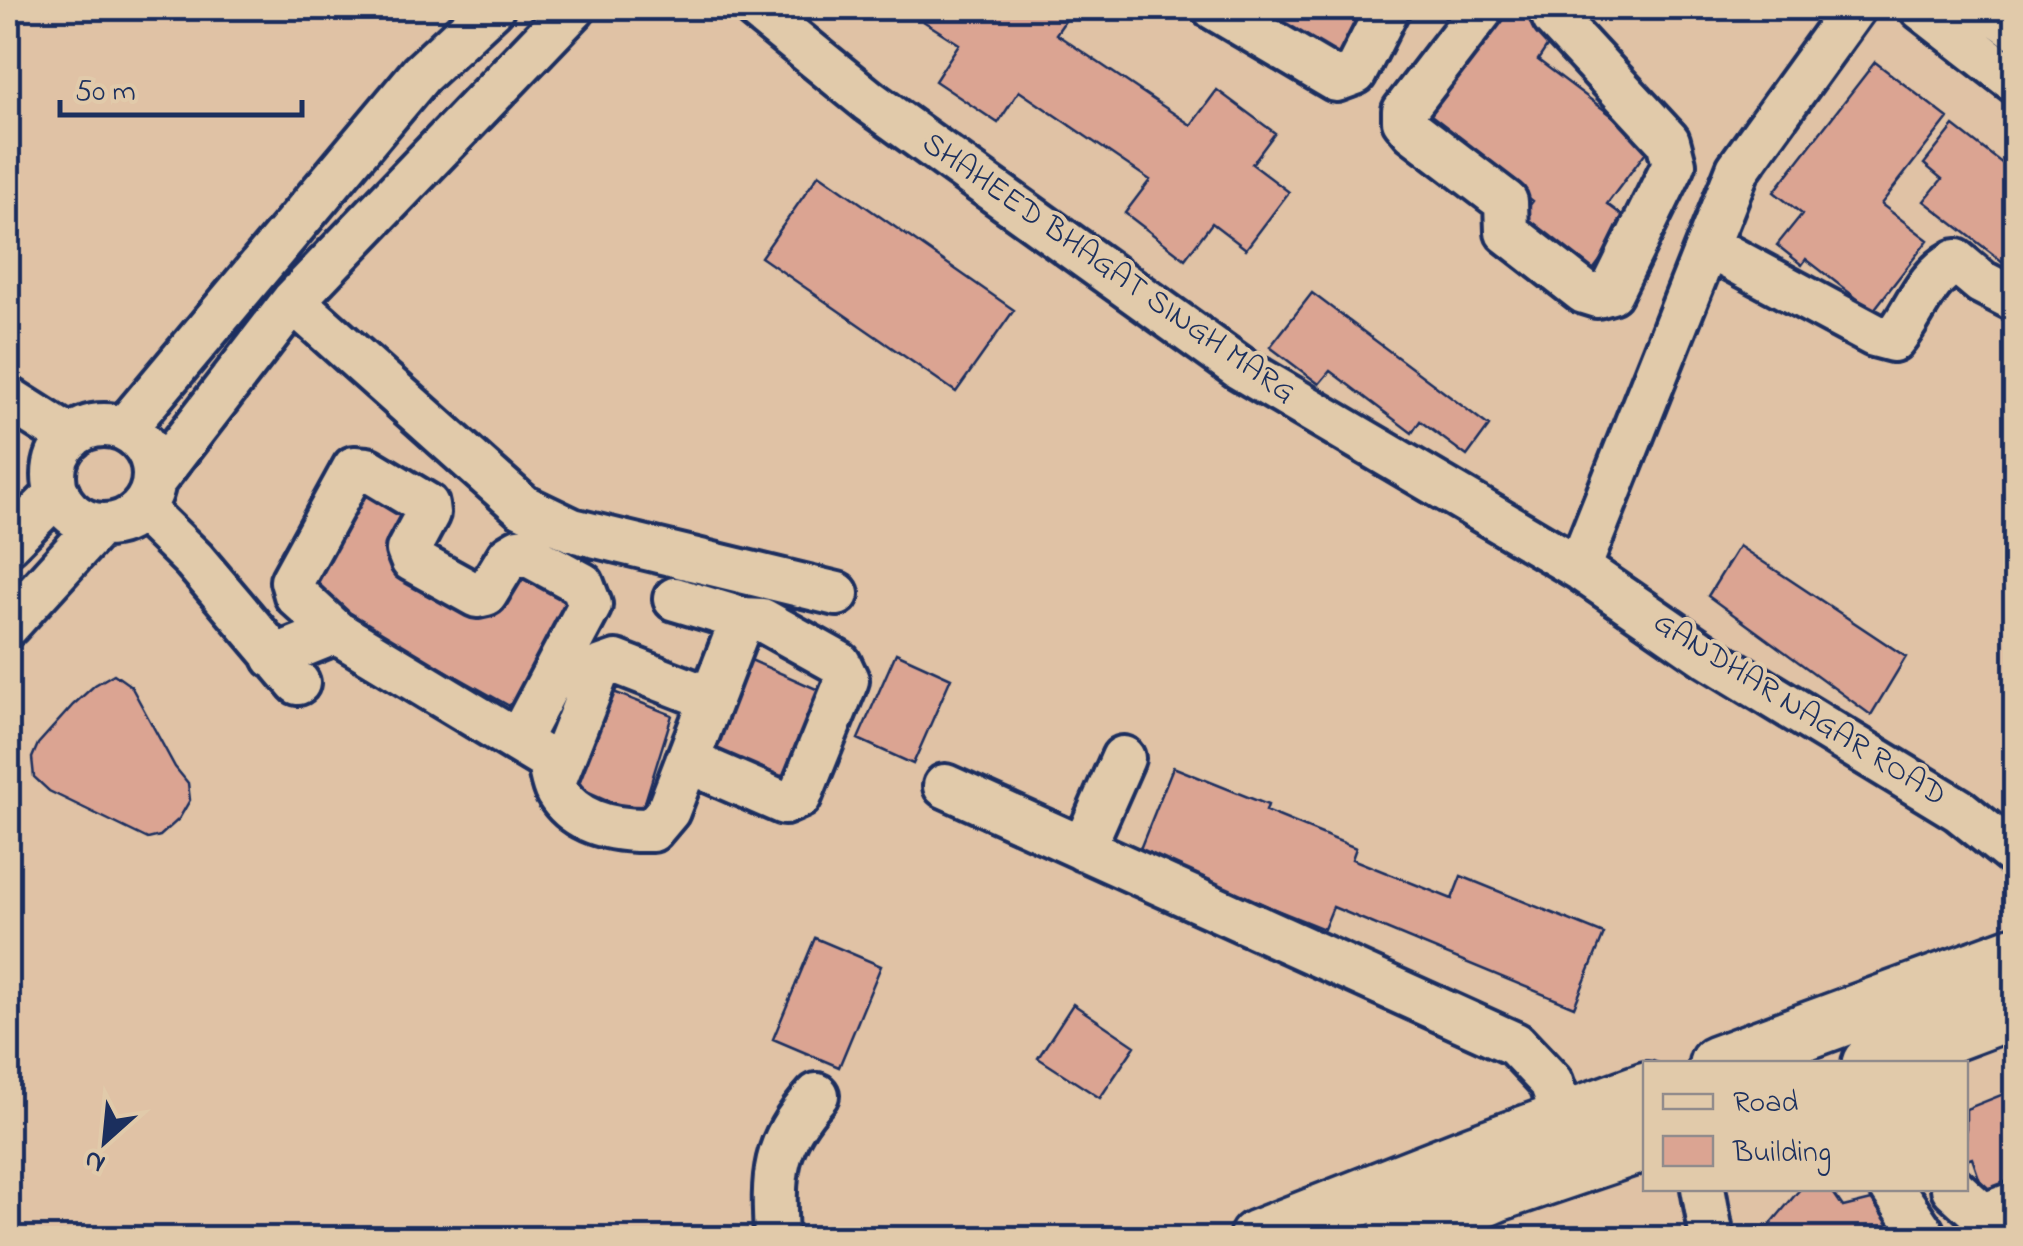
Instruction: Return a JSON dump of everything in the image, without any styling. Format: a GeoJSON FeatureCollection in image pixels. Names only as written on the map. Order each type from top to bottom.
{"type":"FeatureCollection","features":[{"type":"Feature","properties":{"kind":"main road"},"geometry":{"type":"LineString","coordinates":[[1725,1061],[2016,954]]}},
{"type":"Feature","properties":{"kind":"main road"},"geometry":{"type":"LineString","coordinates":[[1888,1061],[2016,1009]]}},
{"type":"Feature","properties":{"kind":"main road"},"geometry":{"type":"LineString","coordinates":[[1257,1238],[1315,1228],[1572,1143],[1643,1092]]}},
{"type":"Feature","properties":{"kind":"main road"},"geometry":{"type":"LineString","coordinates":[[1572,1143],[1643,1143]]}},
{"type":"Feature","properties":{"kind":"main road"},"geometry":{"type":"LineString","coordinates":[[1394,1238],[1485,1173]]}},
{"type":"Feature","properties":{"kind":"street"},"geometry":{"type":"LineString","coordinates":[[124,429],[421,74],[492,8]]}},
{"type":"Feature","properties":{"kind":"street"},"geometry":{"type":"LineString","coordinates":[[336,632],[286,670],[194,560],[148,495],[148,450],[124,429],[109,425],[94,426],[71,438],[58,455],[54,470],[58,493],[70,512],[99,525],[115,525],[148,495],[293,301],[574,8]]}},
{"type":"Feature","properties":{"kind":"street","name":"SHAHEED BHAGAT SINGH MARG"},"geometry":{"type":"LineString","coordinates":[[756,8],[869,101],[1240,368],[1579,568]]}},
{"type":"Feature","properties":{"kind":"street"},"geometry":{"type":"LineString","coordinates":[[1214,8],[1336,80],[1356,72],[1388,8]]}},
{"type":"Feature","properties":{"kind":"street"},"geometry":{"type":"LineString","coordinates":[[1484,8],[1404,111],[1404,120],[1413,132],[1506,202],[1507,232],[1584,292],[1597,296],[1611,292],[1674,164],[1668,141],[1554,18],[1550,8]]}},
{"type":"Feature","properties":{"kind":"street"},"geometry":{"type":"LineString","coordinates":[[1579,568],[1738,169],[1854,8]]}},
{"type":"Feature","properties":{"kind":"street"},"geometry":{"type":"LineString","coordinates":[[1921,8],[2016,82]]}},
{"type":"Feature","properties":{"kind":"street"},"geometry":{"type":"LineString","coordinates":[[1988,8],[2016,28]]}},
{"type":"Feature","properties":{"kind":"street"},"geometry":{"type":"LineString","coordinates":[[421,74],[452,133]]}},
{"type":"Feature","properties":{"kind":"street"},"geometry":{"type":"LineString","coordinates":[[1708,246],[1874,334],[1894,340],[1937,271],[1956,261],[1981,282],[2016,300]]}},
{"type":"Feature","properties":{"kind":"street"},"geometry":{"type":"LineString","coordinates":[[293,301],[522,506],[572,530],[837,594]]}},
{"type":"Feature","properties":{"kind":"street"},"geometry":{"type":"LineString","coordinates":[[8,398],[71,438]]}},
{"type":"Feature","properties":{"kind":"street"},"geometry":{"type":"LineString","coordinates":[[518,741],[590,605],[582,584],[518,550],[509,556],[486,594],[477,596],[412,560],[408,550],[428,513],[426,505],[367,470],[354,468],[292,581],[296,595],[336,632],[548,760],[556,792],[582,819],[624,831],[652,830],[668,811],[742,620]]}},
{"type":"Feature","properties":{"kind":"street"},"geometry":{"type":"LineString","coordinates":[[8,543],[58,493]]}},
{"type":"Feature","properties":{"kind":"street"},"geometry":{"type":"LineString","coordinates":[[8,625],[99,525]]}},
{"type":"Feature","properties":{"kind":"street","name":"GANDHAR NAGAR ROAD"},"geometry":{"type":"LineString","coordinates":[[1579,568],[1705,655],[1959,810],[2016,856]]}},
{"type":"Feature","properties":{"kind":"street"},"geometry":{"type":"LineString","coordinates":[[675,598],[742,620],[762,620],[838,663],[847,680],[800,796],[784,804],[687,761]]}},
{"type":"Feature","properties":{"kind":"street"},"geometry":{"type":"LineString","coordinates":[[554,782],[599,668],[616,662],[711,698]]}},
{"type":"Feature","properties":{"kind":"street"},"geometry":{"type":"LineString","coordinates":[[1083,849],[1123,758]]}},
{"type":"Feature","properties":{"kind":"street"},"geometry":{"type":"LineString","coordinates":[[945,786],[1516,1044],[1551,1082],[1572,1143]]}},
{"type":"Feature","properties":{"kind":"street"},"geometry":{"type":"LineString","coordinates":[[776,1238],[774,1180],[791,1124],[817,1095]]}},
{"type":"Feature","properties":{"kind":"street"},"geometry":{"type":"LineString","coordinates":[[1704,1191],[1712,1238]]}},
{"type":"Feature","properties":{"kind":"street"},"geometry":{"type":"LineString","coordinates":[[1894,1191],[1922,1232],[1922,1238]]}},
{"type":"Feature","properties":{"kind":"street"},"geometry":{"type":"LineString","coordinates":[[1956,1191],[1977,1210],[1988,1214],[2016,1203]]}},
{"type":"Feature","properties":{"kind":"building"},"geometry":{"type":"Polygon","coordinates":[[[932,8],[1074,8],[1056,34],[1191,125],[1217,90],[1275,133],[1252,164],[1289,192],[1246,249],[1212,223],[1185,259],[1125,213],[1150,180],[1019,91],[998,123],[935,81],[959,44],[923,21],[932,8]]]}},
{"type":"Feature","properties":{"kind":"building"},"geometry":{"type":"Polygon","coordinates":[[[1249,8],[1369,8],[1336,61],[1249,8]]]}},
{"type":"Feature","properties":{"kind":"building"},"geometry":{"type":"Polygon","coordinates":[[[1486,8],[1528,8],[1556,33],[1538,60],[1651,145],[1607,204],[1630,221],[1593,270],[1521,217],[1533,201],[1416,112],[1486,8]]]}},
{"type":"Feature","properties":{"kind":"building"},"geometry":{"type":"Polygon","coordinates":[[[1875,62],[1948,118],[1881,204],[1928,240],[1873,311],[1806,259],[1802,265],[1777,245],[1802,214],[1774,192],[1875,62]]]}},
{"type":"Feature","properties":{"kind":"building"},"geometry":{"type":"Polygon","coordinates":[[[1954,126],[2016,174],[2016,272],[1924,201],[1942,179],[1924,164],[1954,126]]]}},
{"type":"Feature","properties":{"kind":"building"},"geometry":{"type":"Polygon","coordinates":[[[819,174],[1014,310],[956,392],[761,257],[819,174]]]}},
{"type":"Feature","properties":{"kind":"building"},"geometry":{"type":"Polygon","coordinates":[[[1312,293],[1489,426],[1467,456],[1420,421],[1412,433],[1330,371],[1319,384],[1270,347],[1312,293]]]}},
{"type":"Feature","properties":{"kind":"building"},"geometry":{"type":"Polygon","coordinates":[[[360,475],[422,510],[396,558],[489,609],[514,564],[582,601],[524,714],[297,588],[360,475]]]}},
{"type":"Feature","properties":{"kind":"building"},"geometry":{"type":"Polygon","coordinates":[[[1739,546],[1906,657],[1871,715],[1708,596],[1739,546]]]}},
{"type":"Feature","properties":{"kind":"building"},"geometry":{"type":"Polygon","coordinates":[[[896,653],[951,678],[913,764],[858,739],[896,653]]]}},
{"type":"Feature","properties":{"kind":"building"},"geometry":{"type":"Polygon","coordinates":[[[744,657],[823,692],[781,787],[702,753],[744,657]]]}},
{"type":"Feature","properties":{"kind":"building"},"geometry":{"type":"Polygon","coordinates":[[[114,674],[131,686],[175,767],[188,783],[190,800],[179,819],[160,836],[148,839],[49,791],[34,777],[32,758],[38,744],[73,705],[114,674]]]}},
{"type":"Feature","properties":{"kind":"building"},"geometry":{"type":"Polygon","coordinates":[[[596,685],[672,715],[641,815],[566,782],[596,685]]]}},
{"type":"Feature","properties":{"kind":"building"},"geometry":{"type":"Polygon","coordinates":[[[1173,767],[1268,805],[1266,811],[1356,848],[1352,859],[1452,899],[1461,876],[1604,934],[1574,1007],[1333,907],[1324,929],[1138,854],[1173,767]]]}},
{"type":"Feature","properties":{"kind":"building"},"geometry":{"type":"Polygon","coordinates":[[[815,938],[881,966],[839,1067],[773,1039],[815,938]]]}},
{"type":"Feature","properties":{"kind":"building"},"geometry":{"type":"Polygon","coordinates":[[[1073,1004],[1135,1046],[1100,1098],[1038,1058],[1073,1004]]]}},
{"type":"Feature","properties":{"kind":"building"},"geometry":{"type":"Polygon","coordinates":[[[2016,1089],[2016,1171],[2010,1172],[2014,1195],[1987,1201],[1972,1158],[1968,1159],[1968,1108],[2016,1089]]]}},
{"type":"Feature","properties":{"kind":"building"},"geometry":{"type":"Polygon","coordinates":[[[1798,1191],[1832,1191],[1843,1207],[1888,1196],[1898,1238],[1740,1238],[1740,1227],[1769,1226],[1798,1191]]]}}]}
